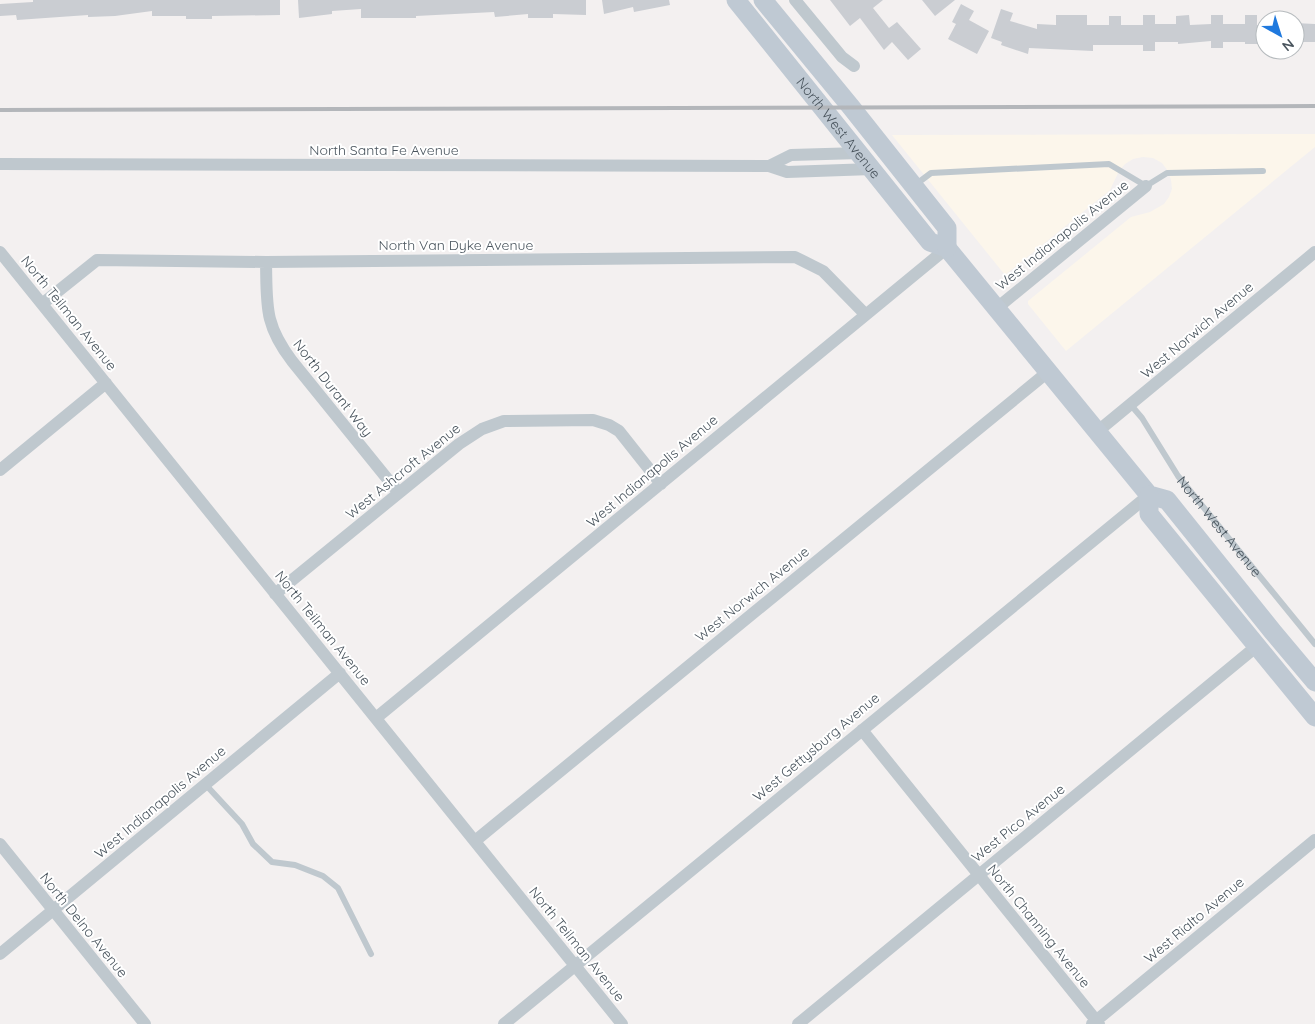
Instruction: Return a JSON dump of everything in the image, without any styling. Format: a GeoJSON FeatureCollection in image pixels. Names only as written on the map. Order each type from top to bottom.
{"type":"FeatureCollection","features":[{"type":"Feature","properties":{"kind":"main road","name":"North West Avenue"},"geometry":{"type":"LineString","coordinates":[[736,0],[930,242],[948,248],[1149,494],[1167,500],[1272,632],[1315,682]]}},
{"type":"Feature","properties":{"kind":"main road","name":"North West Avenue"},"geometry":{"type":"LineString","coordinates":[[763,0],[947,228],[948,248]]}},
{"type":"Feature","properties":{"kind":"main road"},"geometry":{"type":"LineString","coordinates":[[860,153],[872,155],[898,183],[914,186]]}},
{"type":"Feature","properties":{"kind":"main road"},"geometry":{"type":"LineString","coordinates":[[1149,494],[1149,514],[1315,717]]}},
{"type":"Feature","properties":{"kind":"street"},"geometry":{"type":"LineString","coordinates":[[795,0],[842,57],[854,66]]}},
{"type":"Feature","properties":{"kind":"street","name":"North Santa Fe Avenue"},"geometry":{"type":"LineString","coordinates":[[769,166],[791,155],[860,153]]}},
{"type":"Feature","properties":{"kind":"street","name":"North Santa Fe Avenue"},"geometry":{"type":"LineString","coordinates":[[0,164],[769,166],[787,172],[872,169]]}},
{"type":"Feature","properties":{"kind":"street","name":"West Indianapolis Avenue"},"geometry":{"type":"LineString","coordinates":[[997,308],[1146,186]]}},
{"type":"Feature","properties":{"kind":"street","name":"West Indianapolis Avenue"},"geometry":{"type":"LineString","coordinates":[[376,718],[865,314],[948,248]]}},
{"type":"Feature","properties":{"kind":"street","name":"North Teilman Avenue"},"geometry":{"type":"LineString","coordinates":[[0,252],[622,1024]]}},
{"type":"Feature","properties":{"kind":"street","name":"West Norwich Avenue"},"geometry":{"type":"LineString","coordinates":[[1098,431],[1315,252]]}},
{"type":"Feature","properties":{"kind":"street","name":"North Van Dyke Avenue"},"geometry":{"type":"LineString","coordinates":[[42,304],[97,260],[266,262],[795,257],[823,271],[865,314]]}},
{"type":"Feature","properties":{"kind":"street","name":"North Durant Way"},"geometry":{"type":"LineString","coordinates":[[266,262],[267,309],[279,343],[398,492]]}},
{"type":"Feature","properties":{"kind":"street","name":"West Norwich Avenue"},"geometry":{"type":"LineString","coordinates":[[475,841],[1049,371]]}},
{"type":"Feature","properties":{"kind":"street"},"geometry":{"type":"LineString","coordinates":[[0,470],[106,383]]}},
{"type":"Feature","properties":{"kind":"street","name":"West Ashcroft Avenue"},"geometry":{"type":"LineString","coordinates":[[275,594],[398,492],[476,432],[492,424],[517,420],[588,419],[604,422],[614,427],[623,436],[661,484]]}},
{"type":"Feature","properties":{"kind":"street","name":"West Gettysburg Avenue"},"geometry":{"type":"LineString","coordinates":[[504,1024],[1149,494]]}},
{"type":"Feature","properties":{"kind":"street","name":"West Pico Avenue"},"geometry":{"type":"LineString","coordinates":[[798,1024],[1257,646]]}},
{"type":"Feature","properties":{"kind":"street","name":"West Indianapolis Avenue"},"geometry":{"type":"LineString","coordinates":[[0,954],[340,673]]}},
{"type":"Feature","properties":{"kind":"street","name":"North Channing Avenue"},"geometry":{"type":"LineString","coordinates":[[862,730],[1096,1023]]}},
{"type":"Feature","properties":{"kind":"street","name":"West Rialto Avenue"},"geometry":{"type":"LineString","coordinates":[[1096,1023],[1315,840]]}},
{"type":"Feature","properties":{"kind":"street","name":"North Delno Avenue"},"geometry":{"type":"LineString","coordinates":[[0,844],[145,1024]]}},
{"type":"Feature","properties":{"kind":"lane"},"geometry":{"type":"LineString","coordinates":[[914,186],[931,173],[1109,164],[1146,186],[1167,173],[1263,171]]}},
{"type":"Feature","properties":{"kind":"lane","name":"North West Avenue"},"geometry":{"type":"LineString","coordinates":[[1130,404],[1142,418],[1178,476],[1315,644]]}},
{"type":"Feature","properties":{"kind":"lane"},"geometry":{"type":"LineString","coordinates":[[205,784],[242,824],[253,844],[272,862],[295,865],[323,876],[338,888],[371,954]]}},
{"type":"Feature","properties":{"kind":"shaded area"},"geometry":{"type":"Polygon","coordinates":[[[1315,134],[1315,147],[1066,351],[1028,304],[1028,301],[1131,217],[1150,212],[1164,204],[1172,189],[1168,171],[1162,163],[1153,158],[1143,157],[1133,159],[1125,164],[1119,171],[1110,190],[1005,275],[892,135],[1315,134]]]}},
{"type":"Feature","properties":{"kind":"building"},"geometry":{"type":"Polygon","coordinates":[[[33,0],[280,0],[280,15],[212,16],[212,19],[186,19],[186,16],[152,16],[152,11],[115,16],[88,17],[88,15],[17,20],[16,15],[0,16],[0,4],[33,2],[33,0]]]}},
{"type":"Feature","properties":{"kind":"building"},"geometry":{"type":"Polygon","coordinates":[[[298,0],[586,0],[586,15],[553,14],[553,18],[528,18],[528,14],[495,17],[494,12],[416,16],[416,18],[361,18],[361,9],[332,11],[332,14],[299,18],[298,0]]]}},
{"type":"Feature","properties":{"kind":"building"},"geometry":{"type":"Polygon","coordinates":[[[602,0],[669,0],[670,5],[634,12],[633,7],[604,14],[602,0]]]}},
{"type":"Feature","properties":{"kind":"building"},"geometry":{"type":"Polygon","coordinates":[[[830,0],[883,0],[873,8],[889,28],[897,22],[921,49],[908,60],[892,42],[884,50],[860,18],[850,26],[830,0]]]}},
{"type":"Feature","properties":{"kind":"building"},"geometry":{"type":"Polygon","coordinates":[[[922,0],[955,0],[935,16],[922,0]]]}},
{"type":"Feature","properties":{"kind":"building"},"geometry":{"type":"Polygon","coordinates":[[[961,4],[974,11],[969,20],[989,31],[977,54],[948,39],[956,24],[952,22],[961,4]]]}},
{"type":"Feature","properties":{"kind":"building"},"geometry":{"type":"Polygon","coordinates":[[[1001,9],[1013,13],[1010,21],[1037,29],[1037,24],[1056,25],[1056,15],[1087,15],[1087,25],[1109,25],[1109,16],[1121,16],[1121,25],[1143,25],[1143,15],[1155,15],[1155,24],[1176,24],[1176,16],[1189,15],[1190,25],[1211,24],[1211,15],[1223,15],[1223,24],[1245,24],[1245,15],[1255,15],[1255,44],[1223,42],[1223,48],[1211,48],[1211,41],[1178,44],[1178,42],[1155,42],[1155,51],[1143,51],[1143,45],[1093,45],[1093,51],[1029,48],[1028,54],[1001,45],[1002,42],[991,38],[1001,9]]]}},
{"type":"Feature","properties":{"kind":"building"},"geometry":{"type":"Polygon","coordinates":[[[1305,24],[1315,24],[1315,42],[1305,42],[1305,24]]]}},
{"type":"Feature","properties":{"kind":"railway"},"geometry":{"type":"LineString","coordinates":[[0,110],[1315,106]]}}]}
